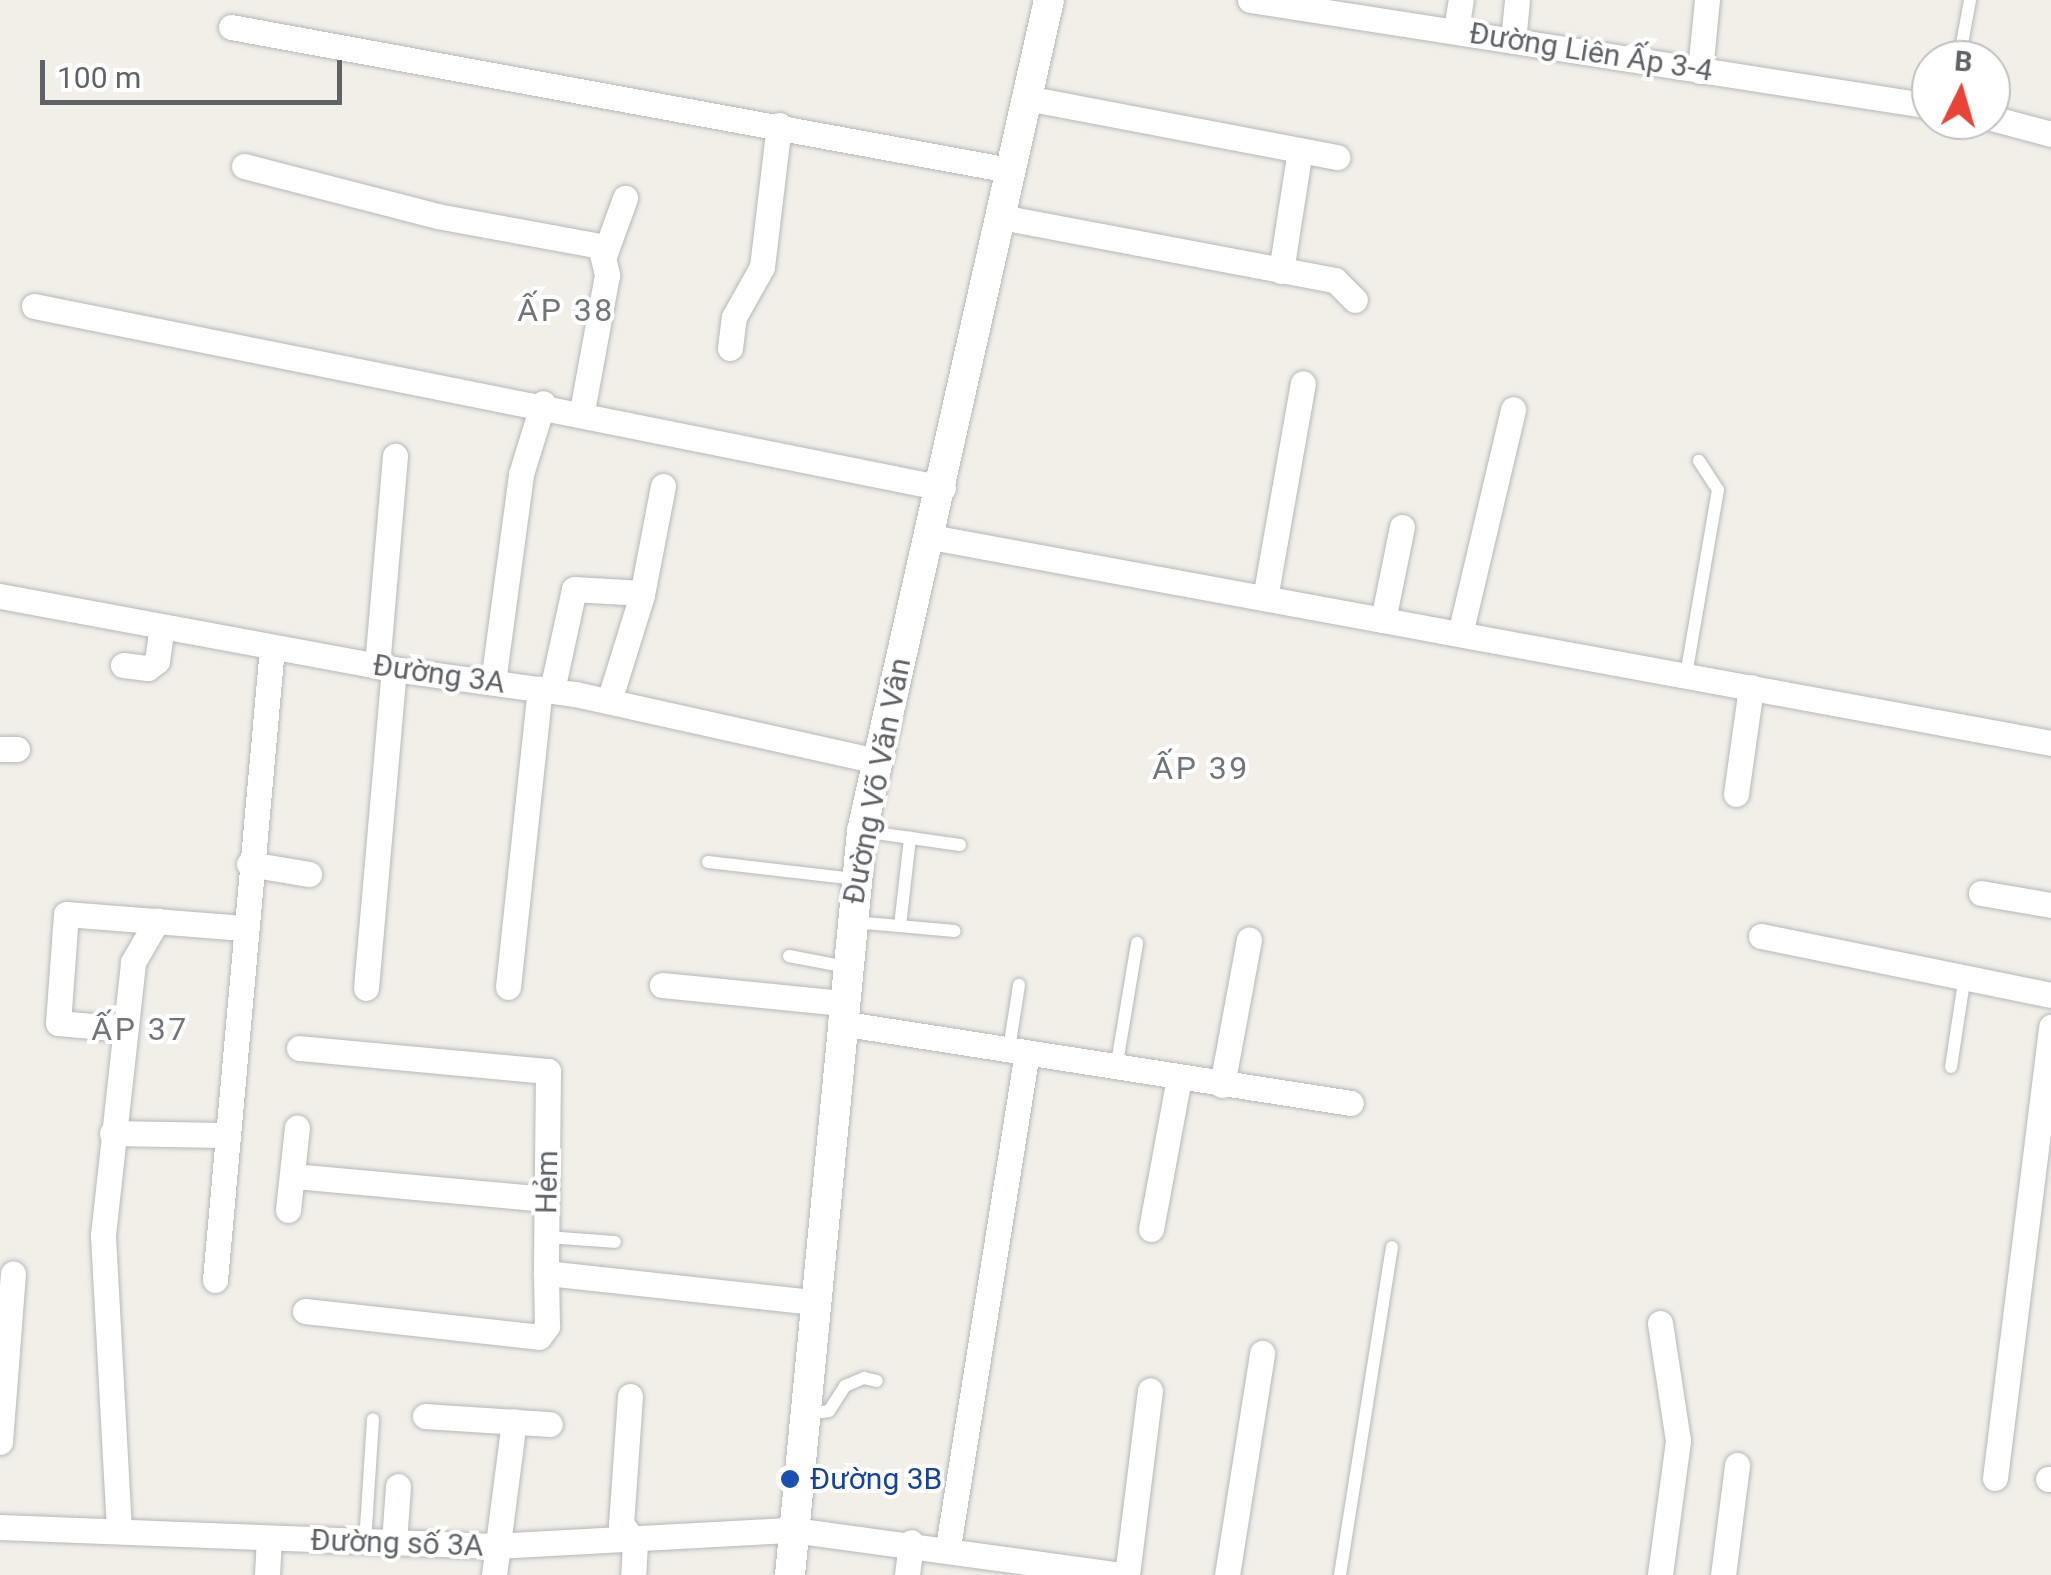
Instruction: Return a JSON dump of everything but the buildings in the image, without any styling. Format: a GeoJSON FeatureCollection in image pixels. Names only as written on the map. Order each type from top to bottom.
{"type":"FeatureCollection","features":[{"type":"Feature","properties":{"kind":"street","name":"Đường Võ Văn Vân"},"geometry":{"type":"LineString","coordinates":[[790,1575],[841,1013],[862,832],[932,537],[1049,0]]}},
{"type":"Feature","properties":{"kind":"street","name":"Đường Liên Ấp 3-4"},"geometry":{"type":"LineString","coordinates":[[1250,0],[1911,103]]}},
{"type":"Feature","properties":{"kind":"street"},"geometry":{"type":"LineString","coordinates":[[1456,30],[1460,0]]}},
{"type":"Feature","properties":{"kind":"street"},"geometry":{"type":"LineString","coordinates":[[1513,41],[1517,0]]}},
{"type":"Feature","properties":{"kind":"street"},"geometry":{"type":"LineString","coordinates":[[1700,71],[1707,0]]}},
{"type":"Feature","properties":{"kind":"street"},"geometry":{"type":"LineString","coordinates":[[232,27],[1009,170]]}},
{"type":"Feature","properties":{"kind":"street"},"geometry":{"type":"LineString","coordinates":[[1027,98],[1336,157]]}},
{"type":"Feature","properties":{"kind":"street"},"geometry":{"type":"LineString","coordinates":[[2011,123],[2051,134]]}},
{"type":"Feature","properties":{"kind":"street"},"geometry":{"type":"LineString","coordinates":[[730,348],[734,318],[762,267],[779,125]]}},
{"type":"Feature","properties":{"kind":"street"},"geometry":{"type":"LineString","coordinates":[[1281,271],[1300,150]]}},
{"type":"Feature","properties":{"kind":"street"},"geometry":{"type":"LineString","coordinates":[[244,166],[438,216],[600,246],[607,275],[582,411]]}},
{"type":"Feature","properties":{"kind":"street"},"geometry":{"type":"LineString","coordinates":[[604,256],[625,198]]}},
{"type":"Feature","properties":{"kind":"street"},"geometry":{"type":"LineString","coordinates":[[1000,217],[1336,280],[1355,300]]}},
{"type":"Feature","properties":{"kind":"street"},"geometry":{"type":"LineString","coordinates":[[34,306],[543,403],[943,488]]}},
{"type":"Feature","properties":{"kind":"street"},"geometry":{"type":"LineString","coordinates":[[1265,598],[1304,383]]}},
{"type":"Feature","properties":{"kind":"street"},"geometry":{"type":"LineString","coordinates":[[494,682],[520,474],[543,403]]}},
{"type":"Feature","properties":{"kind":"street"},"geometry":{"type":"LineString","coordinates":[[1460,634],[1513,409]]}},
{"type":"Feature","properties":{"kind":"street"},"geometry":{"type":"LineString","coordinates":[[366,988],[395,456]]}},
{"type":"Feature","properties":{"kind":"street"},"geometry":{"type":"LineString","coordinates":[[609,701],[642,592],[664,486]]}},
{"type":"Feature","properties":{"kind":"street"},"geometry":{"type":"LineString","coordinates":[[1383,620],[1402,527]]}},
{"type":"Feature","properties":{"kind":"street"},"geometry":{"type":"LineString","coordinates":[[932,537],[2051,743]]}},
{"type":"Feature","properties":{"kind":"street"},"geometry":{"type":"LineString","coordinates":[[508,987],[546,690],[574,589],[642,592]]}},
{"type":"Feature","properties":{"kind":"street","name":"Đường 3A"},"geometry":{"type":"LineString","coordinates":[[0,596],[385,668],[609,701],[877,760]]}},
{"type":"Feature","properties":{"kind":"street"},"geometry":{"type":"LineString","coordinates":[[123,666],[148,668],[157,661],[162,627]]}},
{"type":"Feature","properties":{"kind":"street"},"geometry":{"type":"LineString","coordinates":[[214,1280],[242,928],[272,647]]}},
{"type":"Feature","properties":{"kind":"street"},"geometry":{"type":"LineString","coordinates":[[1736,794],[1751,688]]}},
{"type":"Feature","properties":{"kind":"street"},"geometry":{"type":"LineString","coordinates":[[249,864],[309,874]]}},
{"type":"Feature","properties":{"kind":"street"},"geometry":{"type":"LineString","coordinates":[[1982,893],[2051,905]]}},
{"type":"Feature","properties":{"kind":"street"},"geometry":{"type":"LineString","coordinates":[[125,1030],[58,1023],[66,914],[242,928]]}},
{"type":"Feature","properties":{"kind":"street"},"geometry":{"type":"LineString","coordinates":[[119,1531],[103,1235],[133,962],[157,921]]}},
{"type":"Feature","properties":{"kind":"street"},"geometry":{"type":"LineString","coordinates":[[1760,936],[2051,995]]}},
{"type":"Feature","properties":{"kind":"street"},"geometry":{"type":"LineString","coordinates":[[1222,1085],[1249,939]]}},
{"type":"Feature","properties":{"kind":"street"},"geometry":{"type":"LineString","coordinates":[[662,985],[841,1013],[1116,1069],[1352,1104]]}},
{"type":"Feature","properties":{"kind":"street"},"geometry":{"type":"LineString","coordinates":[[1995,1478],[2051,1026]]}},
{"type":"Feature","properties":{"kind":"street","name":"Hẻm"},"geometry":{"type":"LineString","coordinates":[[299,1048],[548,1072],[547,1326],[539,1337],[305,1311]]}},
{"type":"Feature","properties":{"kind":"street"},"geometry":{"type":"LineString","coordinates":[[948,1547],[1018,1051]]}},
{"type":"Feature","properties":{"kind":"street"},"geometry":{"type":"LineString","coordinates":[[1152,1230],[1179,1078]]}},
{"type":"Feature","properties":{"kind":"street"},"geometry":{"type":"LineString","coordinates":[[288,1210],[297,1127]]}},
{"type":"Feature","properties":{"kind":"street"},"geometry":{"type":"LineString","coordinates":[[112,1133],[224,1136]]}},
{"type":"Feature","properties":{"kind":"street"},"geometry":{"type":"LineString","coordinates":[[294,1176],[545,1199]]}},
{"type":"Feature","properties":{"kind":"street"},"geometry":{"type":"LineString","coordinates":[[546,1273],[815,1302]]}},
{"type":"Feature","properties":{"kind":"street"},"geometry":{"type":"LineString","coordinates":[[0,1442],[13,1274]]}},
{"type":"Feature","properties":{"kind":"street"},"geometry":{"type":"LineString","coordinates":[[1660,1324],[1678,1441],[1660,1575]]}},
{"type":"Feature","properties":{"kind":"street"},"geometry":{"type":"LineString","coordinates":[[1227,1575],[1262,1354]]}},
{"type":"Feature","properties":{"kind":"street"},"geometry":{"type":"LineString","coordinates":[[1124,1575],[1150,1390]]}},
{"type":"Feature","properties":{"kind":"street"},"geometry":{"type":"LineString","coordinates":[[630,1396],[621,1524],[636,1542],[633,1575]]}},
{"type":"Feature","properties":{"kind":"street"},"geometry":{"type":"LineString","coordinates":[[425,1416],[550,1424]]}},
{"type":"Feature","properties":{"kind":"street"},"geometry":{"type":"LineString","coordinates":[[494,1575],[494,1546],[514,1422]]}},
{"type":"Feature","properties":{"kind":"street"},"geometry":{"type":"LineString","coordinates":[[1723,1575],[1736,1465]]}},
{"type":"Feature","properties":{"kind":"street"},"geometry":{"type":"LineString","coordinates":[[394,1543],[398,1486]]}},
{"type":"Feature","properties":{"kind":"street","name":"Đường số 3A"},"geometry":{"type":"LineString","coordinates":[[0,1527],[494,1546],[636,1542],[793,1530],[948,1547],[1124,1575]]}},
{"type":"Feature","properties":{"kind":"street"},"geometry":{"type":"LineString","coordinates":[[267,1575],[270,1540]]}},
{"type":"Feature","properties":{"kind":"street"},"geometry":{"type":"LineString","coordinates":[[906,1575],[911,1542]]}},
{"type":"Feature","properties":{"kind":"lane"},"geometry":{"type":"LineString","coordinates":[[1963,40],[1970,0]]}},
{"type":"Feature","properties":{"kind":"lane"},"geometry":{"type":"LineString","coordinates":[[1686,675],[1718,490],[1700,460]]}},
{"type":"Feature","properties":{"kind":"lane"},"geometry":{"type":"LineString","coordinates":[[862,832],[960,845]]}},
{"type":"Feature","properties":{"kind":"lane"},"geometry":{"type":"LineString","coordinates":[[900,926],[910,838]]}},
{"type":"Feature","properties":{"kind":"lane"},"geometry":{"type":"LineString","coordinates":[[708,862],[856,879]]}},
{"type":"Feature","properties":{"kind":"lane"},"geometry":{"type":"LineString","coordinates":[[851,922],[955,931]]}},
{"type":"Feature","properties":{"kind":"lane"},"geometry":{"type":"LineString","coordinates":[[1116,1069],[1137,943]]}},
{"type":"Feature","properties":{"kind":"lane"},"geometry":{"type":"LineString","coordinates":[[789,956],[846,967]]}},
{"type":"Feature","properties":{"kind":"lane"},"geometry":{"type":"LineString","coordinates":[[1951,1066],[1965,976]]}},
{"type":"Feature","properties":{"kind":"lane"},"geometry":{"type":"LineString","coordinates":[[1018,1051],[1019,985]]}},
{"type":"Feature","properties":{"kind":"lane"},"geometry":{"type":"LineString","coordinates":[[546,1237],[615,1242]]}},
{"type":"Feature","properties":{"kind":"lane"},"geometry":{"type":"LineString","coordinates":[[1340,1575],[1392,1247]]}},
{"type":"Feature","properties":{"kind":"lane"},"geometry":{"type":"LineString","coordinates":[[804,1414],[830,1411],[845,1386],[864,1378],[877,1381]]}},
{"type":"Feature","properties":{"kind":"lane"},"geometry":{"type":"LineString","coordinates":[[366,1542],[373,1419]]}},
{"type":"Feature","properties":{"kind":"place","name":"Đường 3B"},"geometry":{"type":"Point","coordinates":[790,1479]}},
{"type":"Feature","properties":{"kind":"district","name":"ẤP 38"},"geometry":{"type":"Point","coordinates":[566,310]}},
{"type":"Feature","properties":{"kind":"district","name":"ẤP 39"},"geometry":{"type":"Point","coordinates":[1201,768]}},
{"type":"Feature","properties":{"kind":"district","name":"ẤP 37"},"geometry":{"type":"Point","coordinates":[140,1029]}}]}
